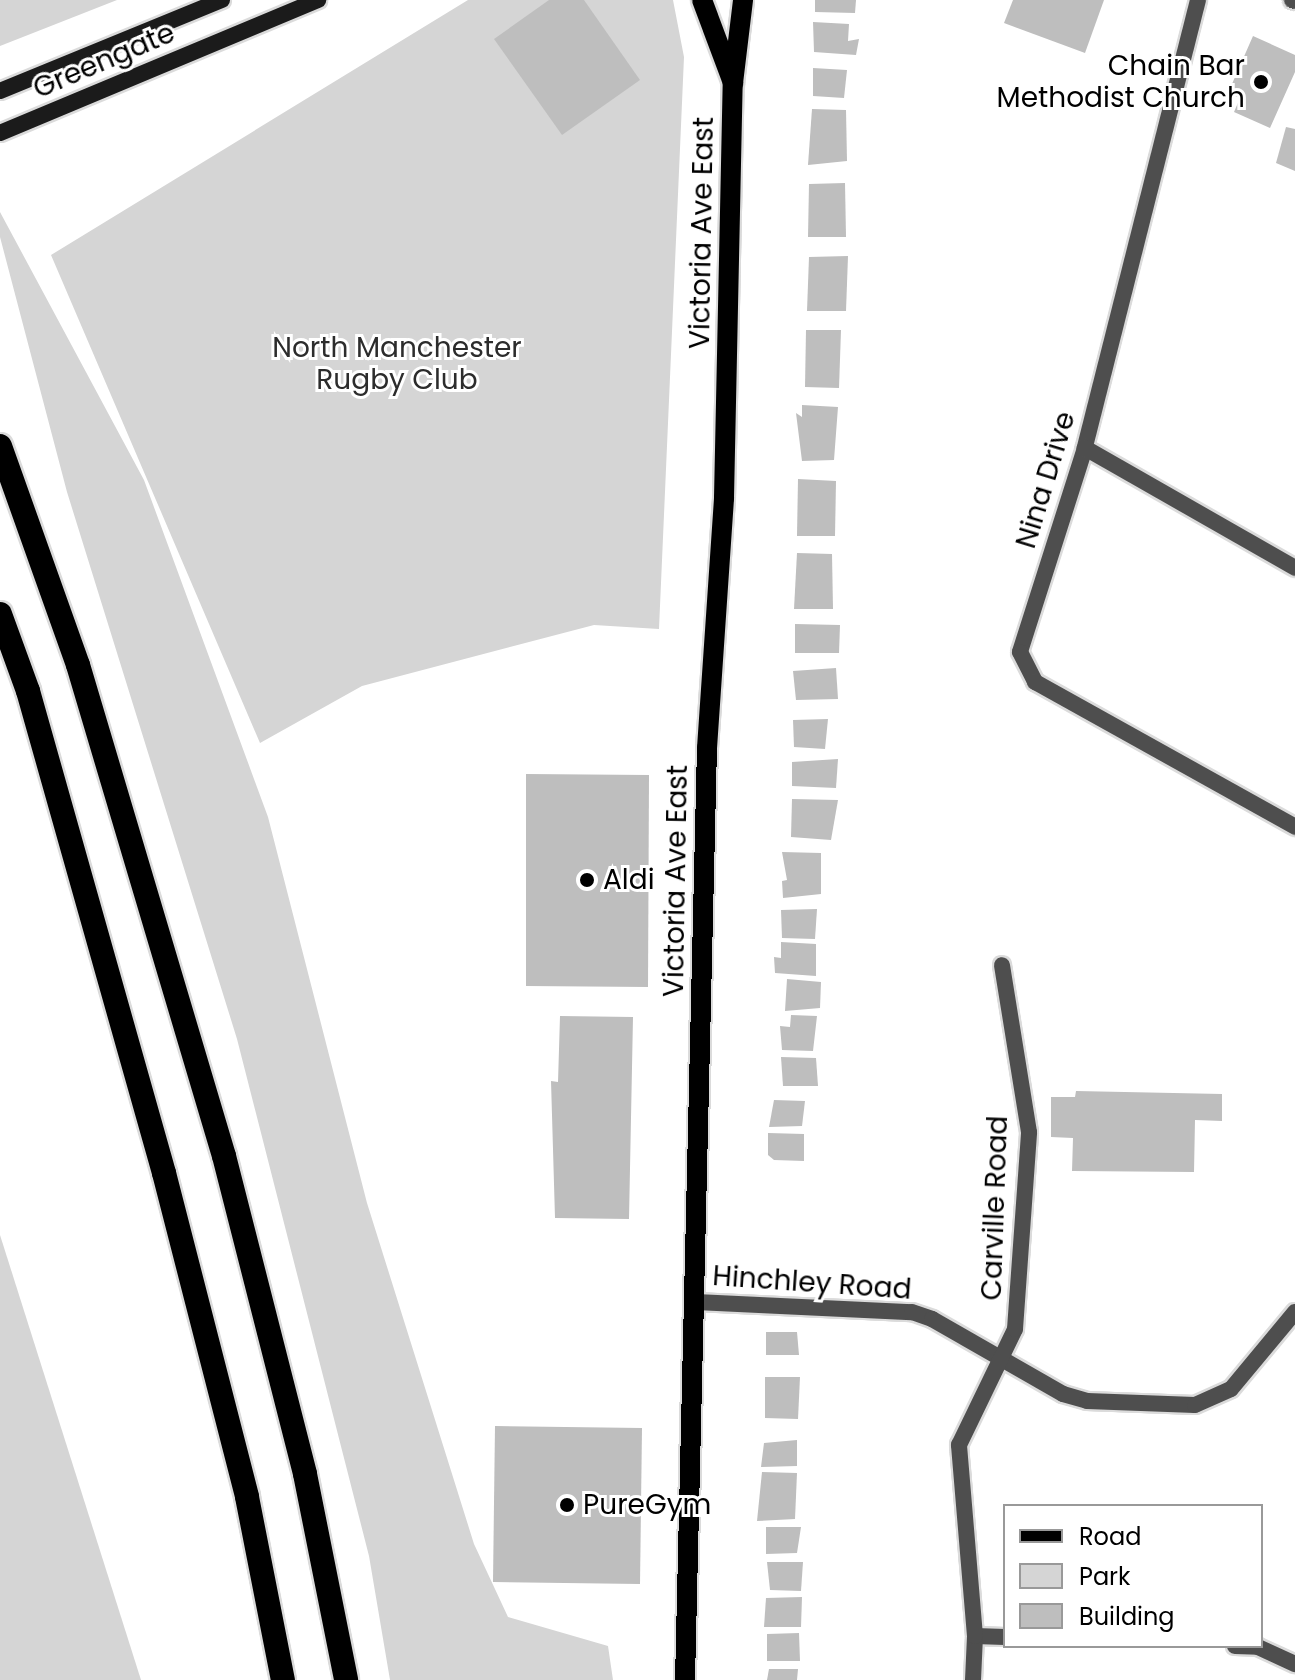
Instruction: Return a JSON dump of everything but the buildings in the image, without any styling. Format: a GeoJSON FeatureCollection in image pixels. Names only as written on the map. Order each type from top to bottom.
{"type":"FeatureCollection","features":[{"type":"Feature","properties":{"kind":"highway"},"geometry":{"type":"LineString","coordinates":[[0,446],[78,665],[224,1156],[305,1474],[346,1680]]}},
{"type":"Feature","properties":{"kind":"highway"},"geometry":{"type":"LineString","coordinates":[[0,614],[28,691],[164,1173],[247,1497],[283,1680]]}},
{"type":"Feature","properties":{"kind":"main road","name":"Greengate"},"geometry":{"type":"LineString","coordinates":[[0,91],[222,0]]}},
{"type":"Feature","properties":{"kind":"main road","name":"Greengate"},"geometry":{"type":"LineString","coordinates":[[6,131],[318,0]]}},
{"type":"Feature","properties":{"kind":"main road"},"geometry":{"type":"LineString","coordinates":[[702,0],[733,83]]}},
{"type":"Feature","properties":{"kind":"main road","name":"Victoria Ave East"},"geometry":{"type":"LineString","coordinates":[[685,1680],[707,748],[724,498],[733,83],[743,0]]}},
{"type":"Feature","properties":{"kind":"street","name":"Nina Drive"},"geometry":{"type":"LineString","coordinates":[[1198,0],[1085,448],[1020,652],[1035,682],[1295,827]]}},
{"type":"Feature","properties":{"kind":"street"},"geometry":{"type":"LineString","coordinates":[[1085,448],[1295,568]]}},
{"type":"Feature","properties":{"kind":"street","name":"Carville Road"},"geometry":{"type":"LineString","coordinates":[[973,1680],[975,1636],[959,1445],[1015,1329],[1020,1303],[1029,1132],[1002,965]]}},
{"type":"Feature","properties":{"kind":"street","name":"Hinchley Road"},"geometry":{"type":"LineString","coordinates":[[696,1302],[912,1312],[1063,1394],[1087,1401],[1195,1405],[1231,1389],[1295,1312]]}},
{"type":"Feature","properties":{"kind":"street"},"geometry":{"type":"LineString","coordinates":[[975,1636],[1003,1637]]}},
{"type":"Feature","properties":{"kind":"street"},"geometry":{"type":"LineString","coordinates":[[1260,1648],[1295,1664]]}},
{"type":"Feature","properties":{"kind":"green space"},"geometry":{"type":"Polygon","coordinates":[[[0,0],[117,0],[0,46],[0,0]]]}},
{"type":"Feature","properties":{"kind":"green space","name":"North Manchester Rugby Club"},"geometry":{"type":"Polygon","coordinates":[[[468,0],[673,0],[684,57],[659,629],[594,625],[362,686],[260,743],[51,255],[468,0]]]}},
{"type":"Feature","properties":{"kind":"green space"},"geometry":{"type":"Polygon","coordinates":[[[0,212],[144,480],[268,817],[367,1203],[474,1544],[508,1617],[608,1646],[613,1680],[390,1680],[369,1556],[237,1039],[67,492],[0,237],[0,212]]]}},
{"type":"Feature","properties":{"kind":"green space"},"geometry":{"type":"Polygon","coordinates":[[[0,1235],[141,1680],[0,1680],[0,1235]]]}},
{"type":"Feature","properties":{"kind":"place","name":"Chain Bar Methodist Church"},"geometry":{"type":"Point","coordinates":[1261,82]}},
{"type":"Feature","properties":{"kind":"place","name":"Aldi"},"geometry":{"type":"Point","coordinates":[587,880]}},
{"type":"Feature","properties":{"kind":"place","name":"PureGym"},"geometry":{"type":"Point","coordinates":[567,1505]}}]}
